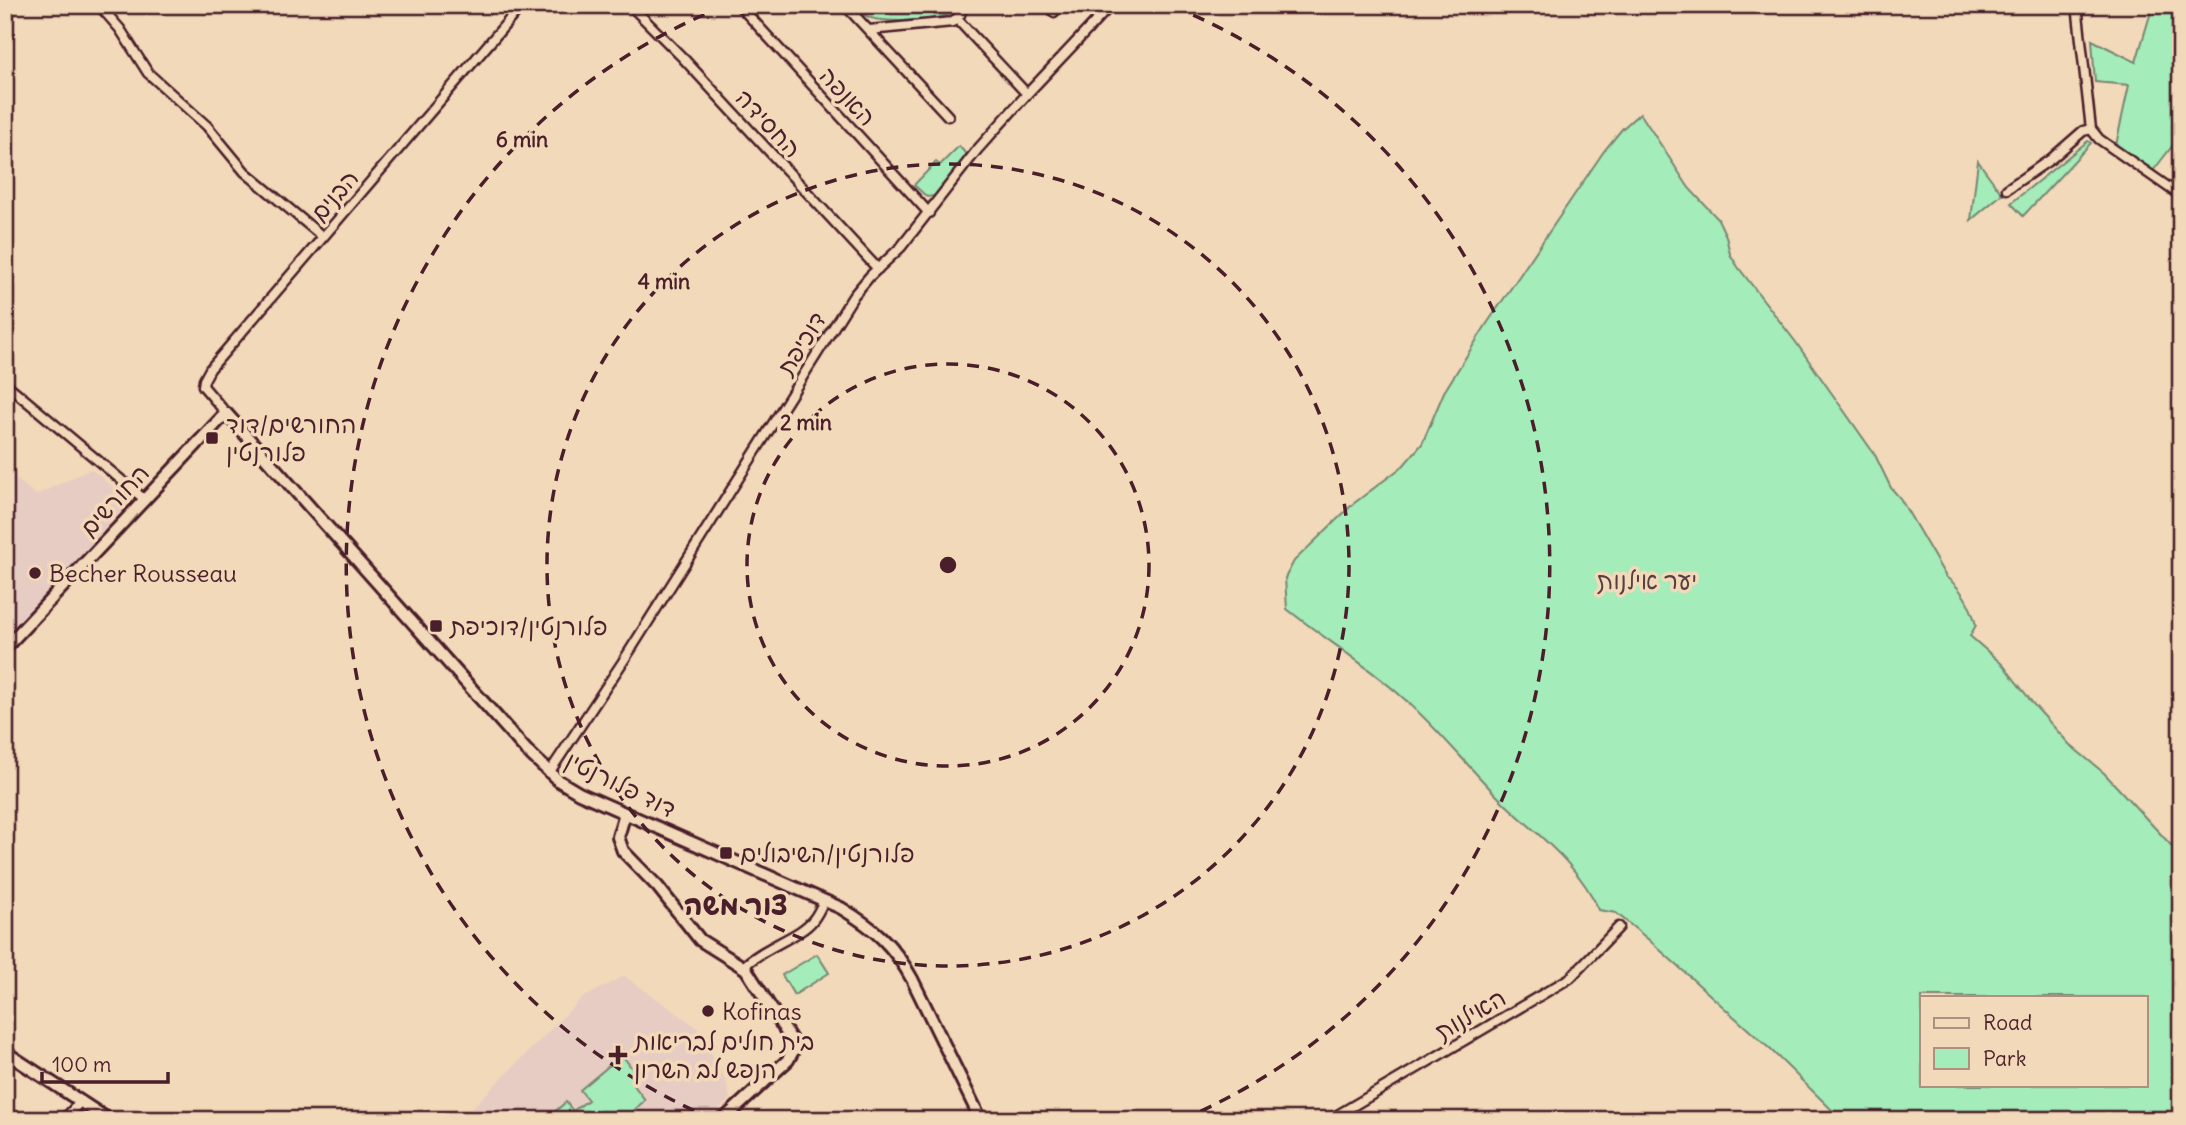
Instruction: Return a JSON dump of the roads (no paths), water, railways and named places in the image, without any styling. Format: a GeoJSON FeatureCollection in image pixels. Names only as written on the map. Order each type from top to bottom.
{"type":"FeatureCollection","features":[{"type":"Feature","properties":{"kind":"street"},"geometry":{"type":"LineString","coordinates":[[99,5],[120,29],[148,74],[207,126],[245,172],[323,237]]}},
{"type":"Feature","properties":{"kind":"street","name":"הבנים"},"geometry":{"type":"LineString","coordinates":[[226,413],[203,386],[206,375],[522,5]]}},
{"type":"Feature","properties":{"kind":"street","name":"החסידה"},"geometry":{"type":"LineString","coordinates":[[630,5],[684,58],[878,269]]}},
{"type":"Feature","properties":{"kind":"street","name":"האנפה"},"geometry":{"type":"LineString","coordinates":[[739,5],[929,213]]}},
{"type":"Feature","properties":{"kind":"street"},"geometry":{"type":"LineString","coordinates":[[845,5],[948,116]]}},
{"type":"Feature","properties":{"kind":"street"},"geometry":{"type":"LineString","coordinates":[[869,30],[948,23],[957,19],[963,5]]}},
{"type":"Feature","properties":{"kind":"street","name":"דוכיפת"},"geometry":{"type":"LineString","coordinates":[[549,773],[624,660],[847,306],[865,282],[895,255],[977,150],[1111,5]]}},
{"type":"Feature","properties":{"kind":"street"},"geometry":{"type":"LineString","coordinates":[[2077,5],[2091,129],[2099,139],[2181,196]]}},
{"type":"Feature","properties":{"kind":"street"},"geometry":{"type":"LineString","coordinates":[[957,19],[1027,94]]}},
{"type":"Feature","properties":{"kind":"street"},"geometry":{"type":"LineString","coordinates":[[2007,189],[2051,159],[2083,131],[2091,129]]}},
{"type":"Feature","properties":{"kind":"street"},"geometry":{"type":"LineString","coordinates":[[5,383],[144,499]]}},
{"type":"Feature","properties":{"kind":"street","name":"החורשים"},"geometry":{"type":"LineString","coordinates":[[5,648],[226,413]]}},
{"type":"Feature","properties":{"kind":"street","name":"דוד פלורנטין"},"geometry":{"type":"LineString","coordinates":[[226,413],[549,773],[579,793],[824,900],[852,914],[879,934],[901,960],[981,1120]]}},
{"type":"Feature","properties":{"kind":"street"},"geometry":{"type":"LineString","coordinates":[[625,813],[618,837],[623,851],[658,887],[700,940],[743,967],[753,978],[783,1024],[793,1047],[791,1056],[783,1065],[723,1120]]}},
{"type":"Feature","properties":{"kind":"street"},"geometry":{"type":"LineString","coordinates":[[743,967],[758,953],[807,926],[816,917],[824,900]]}},
{"type":"Feature","properties":{"kind":"street","name":"האילנות"},"geometry":{"type":"LineString","coordinates":[[1329,1120],[1570,978],[1619,927]]}},
{"type":"Feature","properties":{"kind":"street"},"geometry":{"type":"LineString","coordinates":[[5,1052],[109,1120]]}},
{"type":"Feature","properties":{"kind":"street"},"geometry":{"type":"LineString","coordinates":[[58,1120],[68,1115],[81,1101]]}},
{"type":"Feature","properties":{"kind":"place","name":"החורשים/דוד פלורנטין"},"geometry":{"type":"Point","coordinates":[212,438]}},
{"type":"Feature","properties":{"kind":"place","name":"Becher Rousseau"},"geometry":{"type":"Point","coordinates":[35,573]}},
{"type":"Feature","properties":{"kind":"place","name":"פלורנטין/דוכיפת"},"geometry":{"type":"Point","coordinates":[436,626]}},
{"type":"Feature","properties":{"kind":"place","name":"פלורנטין/השיבולים"},"geometry":{"type":"Point","coordinates":[726,853]}},
{"type":"Feature","properties":{"kind":"place","name":"Kofinas"},"geometry":{"type":"Point","coordinates":[708,1011]}},
{"type":"Feature","properties":{"kind":"place","name":"בית חולים לבריאות הנפש לב השרון"},"geometry":{"type":"Point","coordinates":[618,1055]}},
{"type":"Feature","properties":{"kind":"district","name":"צור משה"},"geometry":{"type":"Point","coordinates":[736,905]}},
{"type":"Feature","properties":{"kind":"park label","name":"יער אילנות"},"geometry":{"type":"Point","coordinates":[1647,580]}}]}
